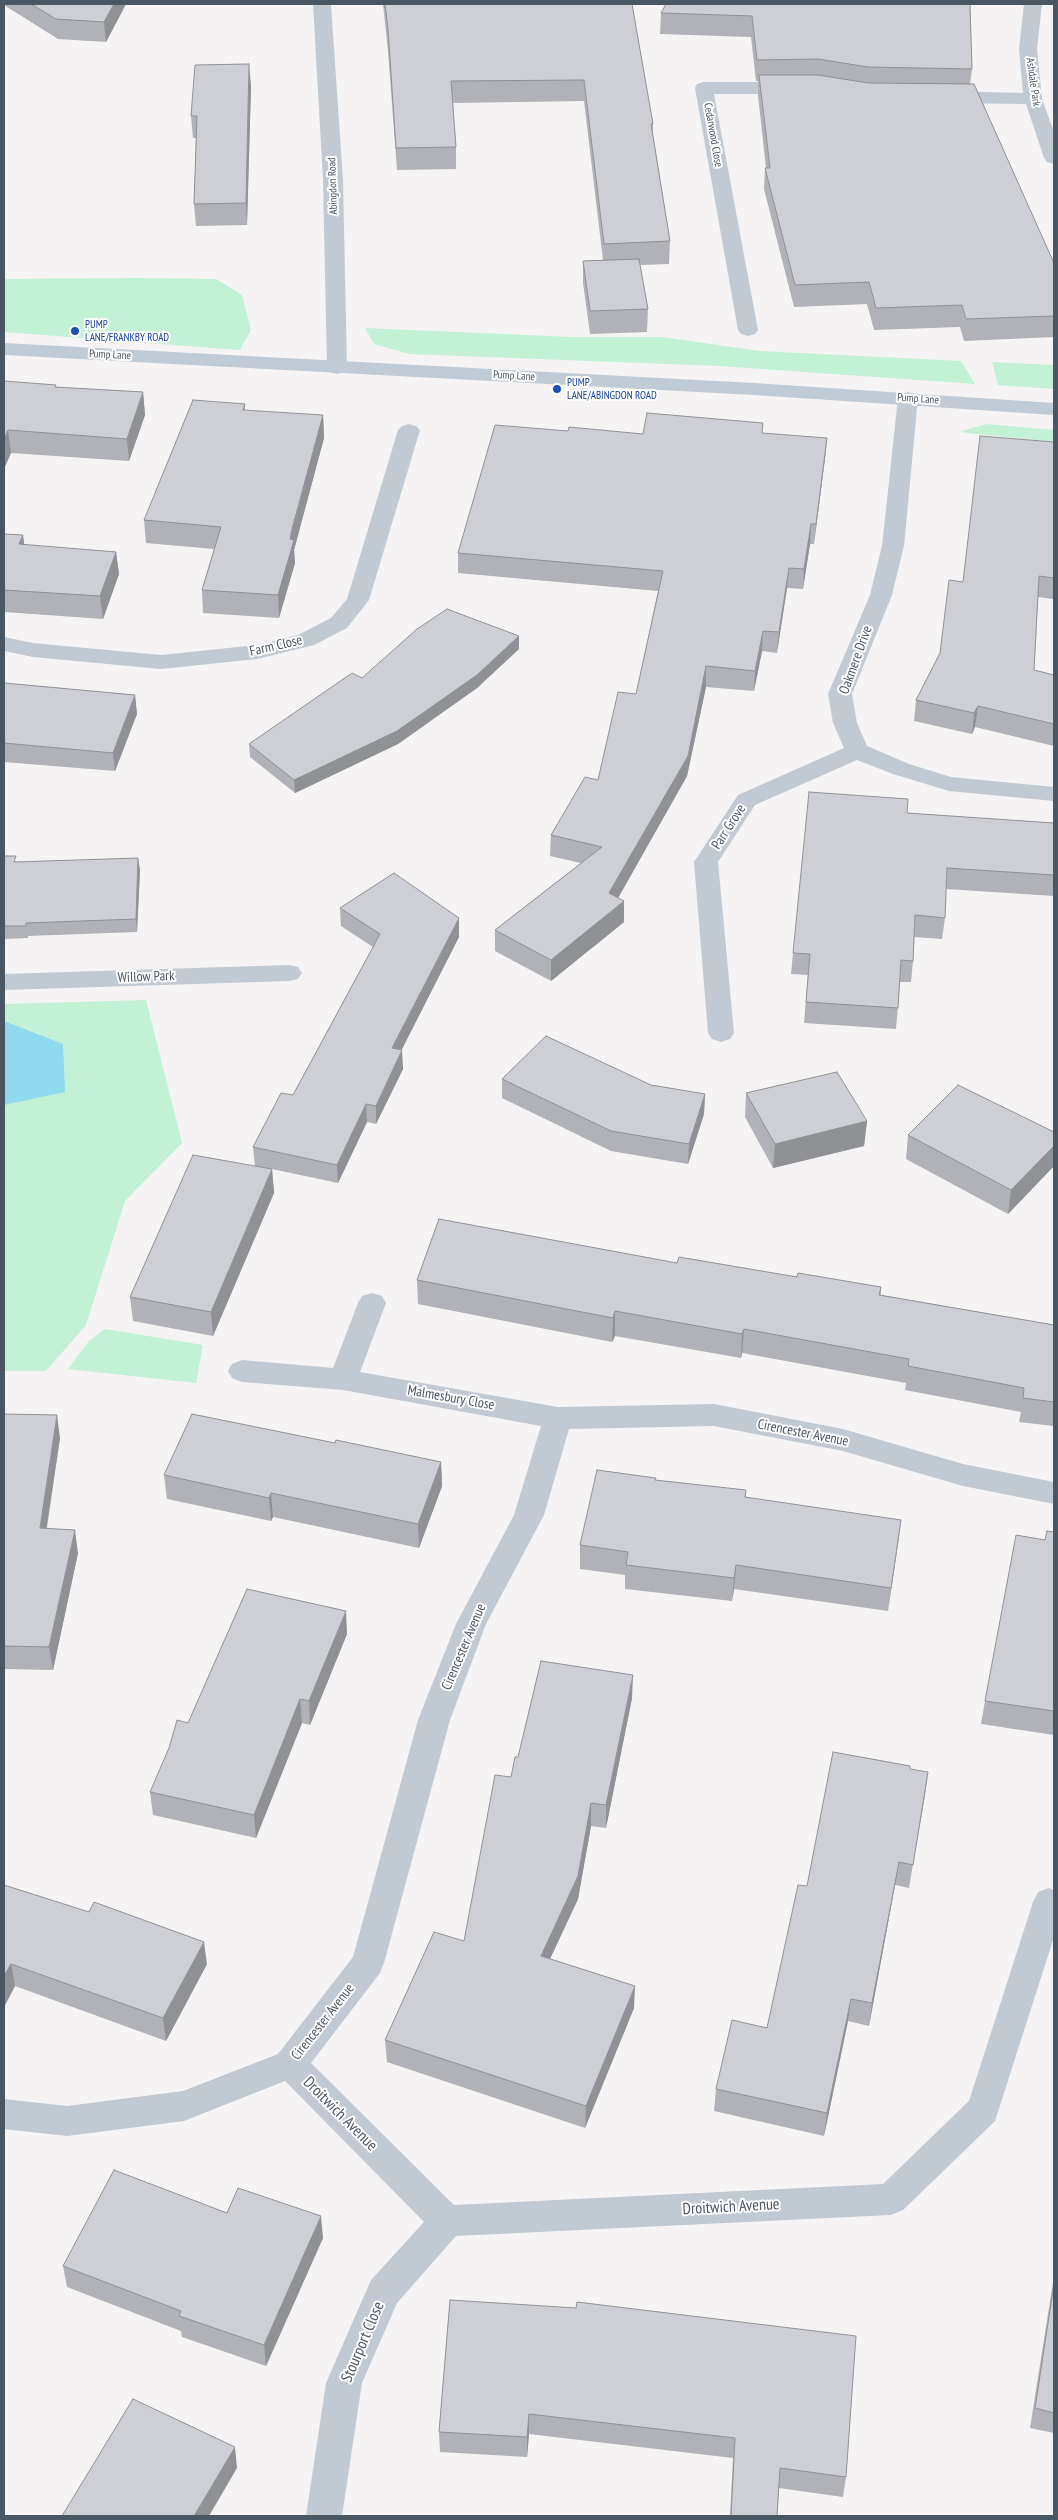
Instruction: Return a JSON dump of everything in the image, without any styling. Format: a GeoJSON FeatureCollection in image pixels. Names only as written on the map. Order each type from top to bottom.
{"type":"FeatureCollection","features":[{"type":"Feature","properties":{"kind":"street","name":"Abingdon Road"},"geometry":{"type":"LineString","coordinates":[[322,4],[330,117],[337,368]]}},
{"type":"Feature","properties":{"kind":"street","name":"Ashdale Park"},"geometry":{"type":"LineString","coordinates":[[1033,4],[1028,49],[1033,99],[1054,158]]}},
{"type":"Feature","properties":{"kind":"street","name":"Cedarwood Close"},"geometry":{"type":"LineString","coordinates":[[748,330],[704,88],[808,88]]}},
{"type":"Feature","properties":{"kind":"street"},"geometry":{"type":"LineString","coordinates":[[925,97],[1033,99]]}},
{"type":"Feature","properties":{"kind":"street","name":"Pump Lane"},"geometry":{"type":"LineString","coordinates":[[4,349],[908,398],[1054,409]]}},
{"type":"Feature","properties":{"kind":"street","name":"Oakmere Drive"},"geometry":{"type":"LineString","coordinates":[[857,751],[845,723],[840,694],[881,595],[893,546],[908,398]]}},
{"type":"Feature","properties":{"kind":"street","name":"Farm Close"},"geometry":{"type":"LineString","coordinates":[[4,644],[33,650],[161,662],[257,652],[306,640],[339,623],[358,600],[409,430]]}},
{"type":"Feature","properties":{"kind":"street"},"geometry":{"type":"LineString","coordinates":[[857,751],[901,769],[948,784],[1054,794]]}},
{"type":"Feature","properties":{"kind":"street","name":"Parr Grove"},"geometry":{"type":"LineString","coordinates":[[721,1033],[706,862],[746,800],[857,751]]}},
{"type":"Feature","properties":{"kind":"street","name":"Willow Park"},"geometry":{"type":"LineString","coordinates":[[4,982],[288,973]]}},
{"type":"Feature","properties":{"kind":"street"},"geometry":{"type":"LineString","coordinates":[[343,1379],[372,1303]]}},
{"type":"Feature","properties":{"kind":"street","name":"Malmesbury Close"},"geometry":{"type":"LineString","coordinates":[[242,1371],[343,1379],[558,1418]]}},
{"type":"Feature","properties":{"kind":"street","name":"Cirencester Avenue"},"geometry":{"type":"LineString","coordinates":[[4,2114],[67,2122],[184,2106],[290,2064],[368,1963],[434,1720],[471,1624],[529,1515],[558,1418],[714,1416],[843,1440],[963,1475],[1054,1493]]}},
{"type":"Feature","properties":{"kind":"street","name":"Droitwich Avenue"},"geometry":{"type":"LineString","coordinates":[[290,2064],[447,2221],[891,2199],[983,2110],[1049,1902]]}},
{"type":"Feature","properties":{"kind":"street","name":"Stourport Close"},"geometry":{"type":"LineString","coordinates":[[324,2516],[344,2383],[384,2292],[447,2221]]}},
{"type":"Feature","properties":{"kind":"green space"},"geometry":{"type":"Polygon","coordinates":[[[4,279],[216,279],[242,295],[251,330],[240,350],[4,332],[4,279]]]}},
{"type":"Feature","properties":{"kind":"green space"},"geometry":{"type":"Polygon","coordinates":[[[365,328],[572,337],[662,337],[760,351],[961,361],[975,384],[719,366],[409,354],[374,344],[365,328]]]}},
{"type":"Feature","properties":{"kind":"green space"},"geometry":{"type":"Polygon","coordinates":[[[992,362],[1054,365],[1054,389],[998,385],[992,362]]]}},
{"type":"Feature","properties":{"kind":"green space"},"geometry":{"type":"Polygon","coordinates":[[[986,424],[1054,430],[1054,442],[959,432],[986,424]]]}},
{"type":"Feature","properties":{"kind":"green space"},"geometry":{"type":"Polygon","coordinates":[[[146,1000],[182,1143],[125,1201],[86,1325],[46,1371],[4,1371],[4,1004],[146,1000]]]}},
{"type":"Feature","properties":{"kind":"green space"},"geometry":{"type":"Polygon","coordinates":[[[105,1329],[203,1345],[196,1383],[68,1369],[89,1341],[105,1329]]]}},
{"type":"Feature","properties":{"kind":"water"},"geometry":{"type":"Polygon","coordinates":[[[4,1021],[63,1044],[65,1092],[4,1105],[4,1021]]]}},
{"type":"Feature","properties":{"kind":"building"},"geometry":{"type":"Polygon","coordinates":[[[31,4],[114,4],[104,22],[56,19],[31,4]]]}},
{"type":"Feature","properties":{"kind":"building"},"geometry":{"type":"Polygon","coordinates":[[[385,4],[632,4],[653,124],[651,124],[670,241],[604,244],[584,80],[451,81],[456,147],[396,148],[385,4]]]}},
{"type":"Feature","properties":{"kind":"building"},"geometry":{"type":"Polygon","coordinates":[[[666,4],[970,4],[972,69],[868,67],[818,59],[757,60],[752,16],[661,13],[666,4]]]}},
{"type":"Feature","properties":{"kind":"building"},"geometry":{"type":"Polygon","coordinates":[[[249,64],[246,203],[194,204],[197,116],[191,116],[195,65],[249,64]]]}},
{"type":"Feature","properties":{"kind":"building"},"geometry":{"type":"Polygon","coordinates":[[[759,75],[818,75],[868,83],[974,84],[1053,261],[1054,316],[966,319],[962,305],[876,308],[869,282],[795,285],[765,168],[770,168],[759,75]]]}},
{"type":"Feature","properties":{"kind":"building"},"geometry":{"type":"Polygon","coordinates":[[[639,259],[648,309],[590,311],[583,261],[639,259]]]}},
{"type":"Feature","properties":{"kind":"building"},"geometry":{"type":"Polygon","coordinates":[[[4,381],[56,385],[55,387],[143,392],[127,439],[8,430],[4,440],[4,381]]]}},
{"type":"Feature","properties":{"kind":"building"},"geometry":{"type":"Polygon","coordinates":[[[193,400],[245,404],[243,410],[323,415],[292,529],[290,539],[294,540],[278,595],[202,590],[221,527],[144,520],[193,400]]]}},
{"type":"Feature","properties":{"kind":"building"},"geometry":{"type":"Polygon","coordinates":[[[647,413],[763,423],[762,433],[827,438],[816,524],[811,524],[804,569],[789,568],[779,632],[763,631],[755,671],[706,666],[688,756],[609,893],[624,901],[551,960],[495,930],[602,847],[551,835],[585,777],[598,780],[618,692],[636,694],[663,571],[458,553],[495,425],[568,431],[569,427],[643,434],[647,413]]]}},
{"type":"Feature","properties":{"kind":"building"},"geometry":{"type":"Polygon","coordinates":[[[980,436],[1054,442],[1054,578],[1039,576],[1034,670],[1054,675],[1054,724],[978,706],[974,713],[916,700],[940,653],[949,580],[963,582],[980,436]]]}},
{"type":"Feature","properties":{"kind":"building"},"geometry":{"type":"Polygon","coordinates":[[[4,534],[23,535],[19,544],[116,552],[100,596],[4,590],[4,534]]]}},
{"type":"Feature","properties":{"kind":"building"},"geometry":{"type":"Polygon","coordinates":[[[447,609],[519,636],[477,675],[397,731],[294,780],[249,744],[352,673],[362,678],[417,629],[447,609]]]}},
{"type":"Feature","properties":{"kind":"building"},"geometry":{"type":"Polygon","coordinates":[[[4,683],[135,695],[113,753],[4,743],[4,683]]]}},
{"type":"Feature","properties":{"kind":"building"},"geometry":{"type":"Polygon","coordinates":[[[809,792],[908,799],[907,813],[1054,823],[1054,875],[947,868],[945,918],[915,915],[913,961],[901,960],[898,1008],[806,1002],[810,954],[793,953],[809,792]]]}},
{"type":"Feature","properties":{"kind":"building"},"geometry":{"type":"Polygon","coordinates":[[[4,856],[16,856],[14,862],[138,858],[136,919],[26,923],[26,926],[4,926],[4,856]]]}},
{"type":"Feature","properties":{"kind":"building"},"geometry":{"type":"Polygon","coordinates":[[[394,873],[459,918],[392,1048],[402,1050],[376,1106],[366,1104],[337,1165],[253,1147],[281,1093],[293,1095],[380,934],[340,908],[394,873]]]}},
{"type":"Feature","properties":{"kind":"building"},"geometry":{"type":"Polygon","coordinates":[[[546,1036],[651,1085],[705,1094],[689,1144],[611,1131],[502,1079],[546,1036]]]}},
{"type":"Feature","properties":{"kind":"building"},"geometry":{"type":"Polygon","coordinates":[[[837,1072],[867,1121],[775,1144],[746,1093],[837,1072]]]}},
{"type":"Feature","properties":{"kind":"building"},"geometry":{"type":"Polygon","coordinates":[[[958,1085],[1054,1132],[1054,1146],[1011,1190],[908,1135],[958,1085]]]}},
{"type":"Feature","properties":{"kind":"building"},"geometry":{"type":"Polygon","coordinates":[[[193,1155],[272,1169],[211,1312],[130,1297],[193,1155]]]}},
{"type":"Feature","properties":{"kind":"building"},"geometry":{"type":"Polygon","coordinates":[[[439,1219],[677,1263],[679,1257],[797,1277],[798,1273],[881,1287],[879,1295],[1054,1325],[1054,1402],[1023,1398],[1024,1388],[908,1366],[909,1359],[744,1329],[742,1334],[615,1311],[613,1318],[417,1280],[439,1219]]]}},
{"type":"Feature","properties":{"kind":"building"},"geometry":{"type":"Polygon","coordinates":[[[4,1414],[57,1415],[40,1528],[75,1530],[49,1647],[4,1646],[4,1414]]]}},
{"type":"Feature","properties":{"kind":"building"},"geometry":{"type":"Polygon","coordinates":[[[192,1414],[335,1443],[336,1440],[441,1462],[418,1524],[271,1493],[269,1498],[164,1475],[192,1414]]]}},
{"type":"Feature","properties":{"kind":"building"},"geometry":{"type":"Polygon","coordinates":[[[597,1470],[656,1478],[655,1480],[746,1490],[745,1497],[901,1520],[891,1588],[736,1565],[734,1578],[626,1565],[628,1552],[580,1545],[597,1470]]]}},
{"type":"Feature","properties":{"kind":"building"},"geometry":{"type":"Polygon","coordinates":[[[1047,1531],[1054,1532],[1054,1711],[985,1701],[1016,1535],[1045,1540],[1047,1531]]]}},
{"type":"Feature","properties":{"kind":"building"},"geometry":{"type":"Polygon","coordinates":[[[247,1589],[346,1611],[309,1701],[300,1699],[254,1815],[150,1792],[169,1748],[177,1720],[188,1723],[247,1589]]]}},
{"type":"Feature","properties":{"kind":"building"},"geometry":{"type":"Polygon","coordinates":[[[541,1661],[633,1675],[606,1805],[591,1803],[578,1876],[541,1956],[635,1986],[586,2106],[385,2040],[434,1932],[464,1941],[495,1775],[511,1777],[515,1757],[518,1757],[541,1661]]]}},
{"type":"Feature","properties":{"kind":"building"},"geometry":{"type":"Polygon","coordinates":[[[833,1752],[910,1766],[910,1769],[928,1772],[913,1865],[899,1862],[872,2003],[851,1999],[827,2113],[716,2089],[732,2020],[767,2028],[798,1885],[807,1886],[833,1752]]]}},
{"type":"Feature","properties":{"kind":"building"},"geometry":{"type":"Polygon","coordinates":[[[4,1885],[89,1912],[94,1902],[204,1942],[163,2018],[11,1964],[4,1976],[4,1885]]]}},
{"type":"Feature","properties":{"kind":"building"},"geometry":{"type":"Polygon","coordinates":[[[114,2170],[227,2213],[238,2188],[321,2216],[264,2345],[179,2316],[181,2311],[63,2266],[114,2170]]]}},
{"type":"Feature","properties":{"kind":"building"},"geometry":{"type":"Polygon","coordinates":[[[1054,2284],[1054,2413],[1035,2408],[1054,2284]]]}},
{"type":"Feature","properties":{"kind":"building"},"geometry":{"type":"Polygon","coordinates":[[[450,2300],[576,2308],[577,2302],[856,2336],[846,2477],[780,2468],[777,2516],[731,2516],[735,2438],[529,2414],[527,2437],[439,2432],[450,2300]]]}},
{"type":"Feature","properties":{"kind":"building"},"geometry":{"type":"Polygon","coordinates":[[[133,2399],[235,2447],[194,2516],[62,2516],[133,2399]]]}},
{"type":"Feature","properties":{"kind":"place","name":"PUMP LANE/FRANKBY ROAD"},"geometry":{"type":"Point","coordinates":[75,331]}},
{"type":"Feature","properties":{"kind":"place","name":"PUMP LANE/ABINGDON ROAD"},"geometry":{"type":"Point","coordinates":[557,389]}}]}
